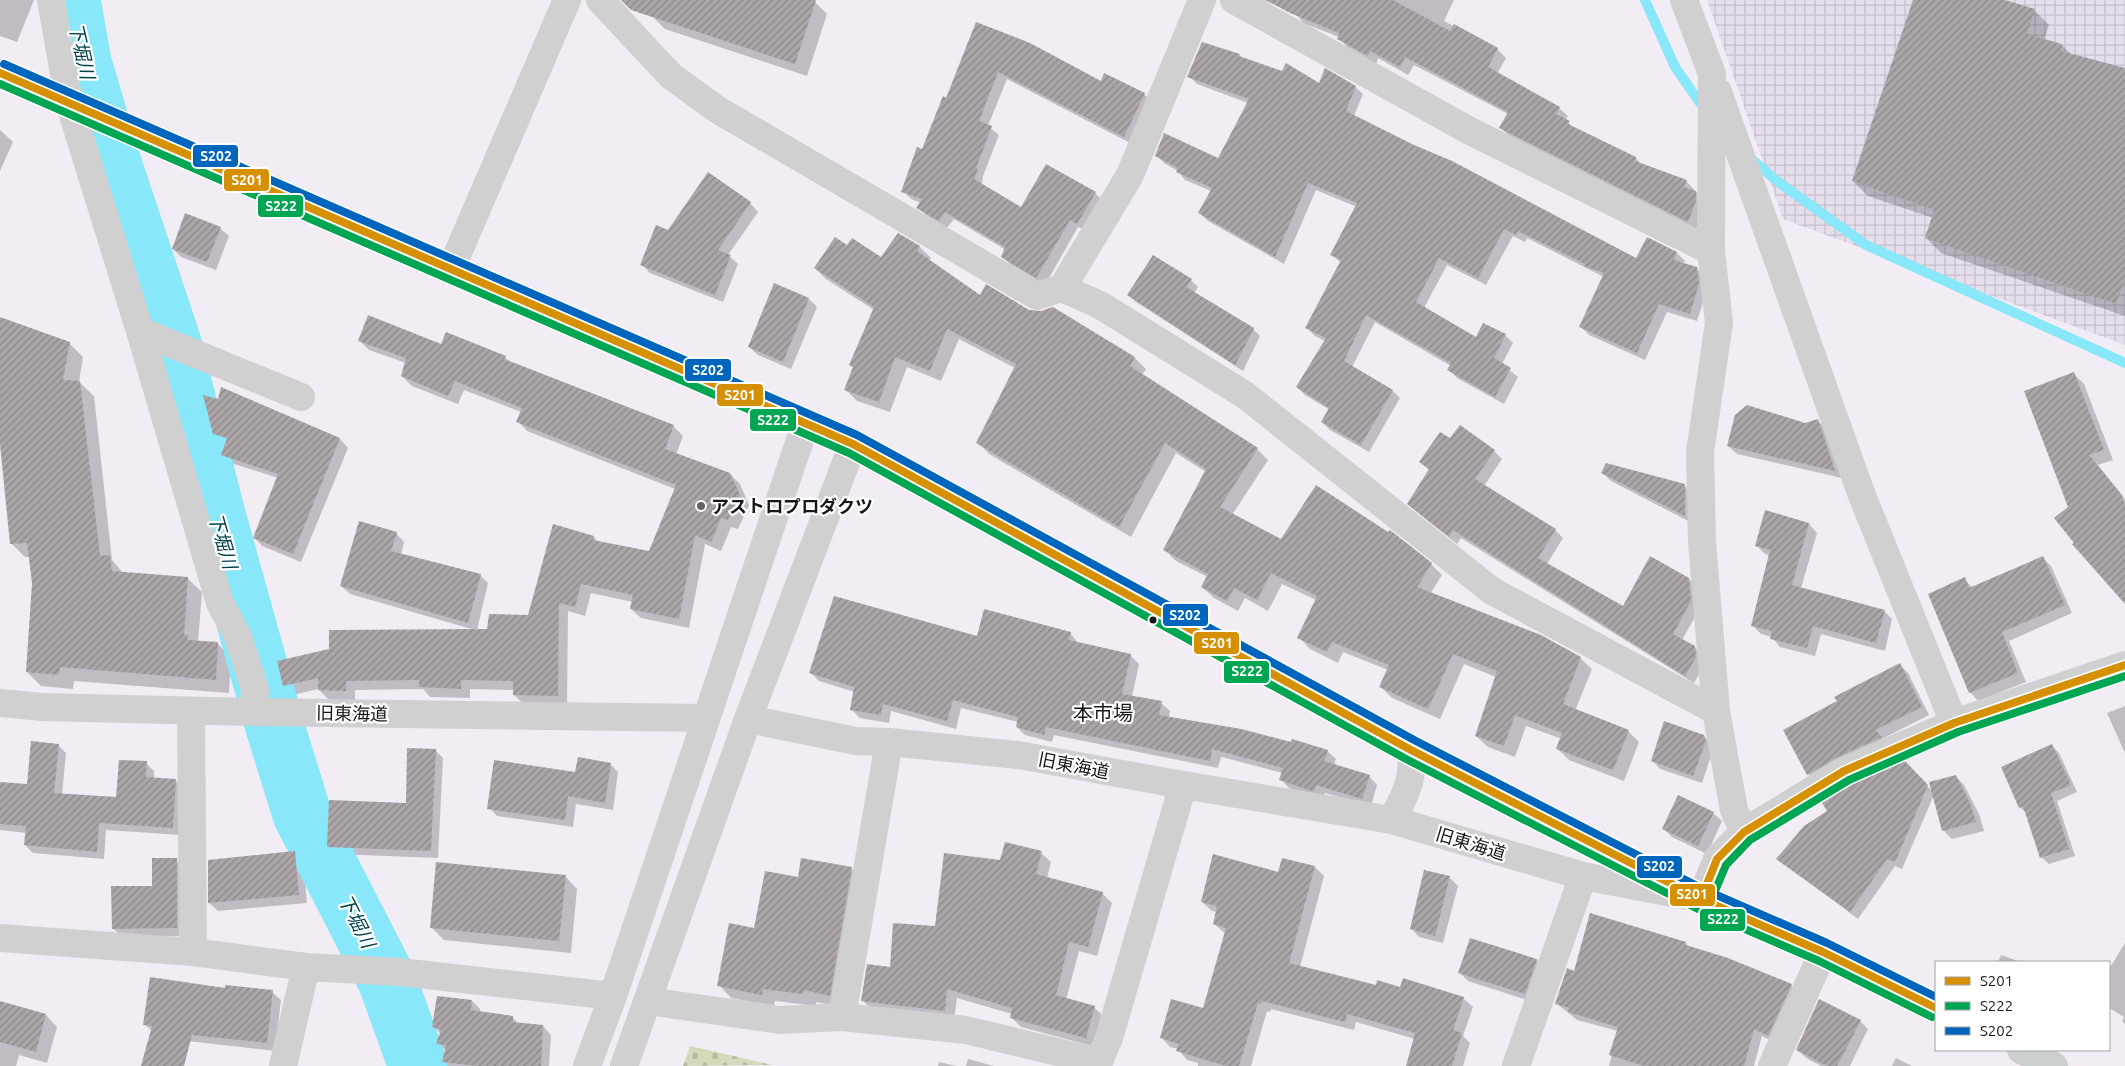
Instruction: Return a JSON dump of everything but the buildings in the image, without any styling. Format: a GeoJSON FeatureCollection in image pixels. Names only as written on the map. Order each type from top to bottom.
{"type":"FeatureCollection","features":[{"type":"Feature","properties":{"kind":"main road"},"geometry":{"type":"LineString","coordinates":[[0,73],[853,444],[1411,750],[1701,898],[1823,952],[1935,1008]]}},
{"type":"Feature","properties":{"kind":"main road"},"geometry":{"type":"LineString","coordinates":[[2023,1051],[2054,1066]]}},
{"type":"Feature","properties":{"kind":"street"},"geometry":{"type":"LineString","coordinates":[[51,0],[69,102],[140,330],[220,603],[238,637],[255,689],[267,712]]}},
{"type":"Feature","properties":{"kind":"street"},"geometry":{"type":"LineString","coordinates":[[451,269],[566,0]]}},
{"type":"Feature","properties":{"kind":"street"},"geometry":{"type":"LineString","coordinates":[[600,0],[671,76],[718,110],[1037,296],[1062,288],[1130,175],[1202,0]]}},
{"type":"Feature","properties":{"kind":"street"},"geometry":{"type":"LineString","coordinates":[[1234,0],[1470,131],[1712,251]]}},
{"type":"Feature","properties":{"kind":"street"},"geometry":{"type":"LineString","coordinates":[[1684,0],[1861,492],[1954,722]]}},
{"type":"Feature","properties":{"kind":"street"},"geometry":{"type":"LineString","coordinates":[[1712,81],[1712,251],[1719,323],[1700,452],[1702,542],[1716,711],[1734,810],[1744,832]]}},
{"type":"Feature","properties":{"kind":"street"},"geometry":{"type":"LineString","coordinates":[[1062,288],[1100,305],[1245,395],[1492,591],[1716,711]]}},
{"type":"Feature","properties":{"kind":"street"},"geometry":{"type":"LineString","coordinates":[[140,330],[301,397]]}},
{"type":"Feature","properties":{"kind":"street"},"geometry":{"type":"LineString","coordinates":[[587,1066],[613,996],[806,422]]}},
{"type":"Feature","properties":{"kind":"street"},"geometry":{"type":"LineString","coordinates":[[624,1066],[748,719],[853,444]]}},
{"type":"Feature","properties":{"kind":"street"},"geometry":{"type":"LineString","coordinates":[[1701,898],[1717,859],[1744,832],[1844,771],[1954,722],[2125,665]]}},
{"type":"Feature","properties":{"kind":"street","name":"旧東海道"},"geometry":{"type":"LineString","coordinates":[[0,703],[42,707],[191,711],[705,718]]}},
{"type":"Feature","properties":{"kind":"street"},"geometry":{"type":"LineString","coordinates":[[191,711],[194,952]]}},
{"type":"Feature","properties":{"kind":"street","name":"旧東海道"},"geometry":{"type":"LineString","coordinates":[[748,719],[856,741],[889,742],[1018,755],[1392,820],[1583,876],[1701,898]]}},
{"type":"Feature","properties":{"kind":"street"},"geometry":{"type":"LineString","coordinates":[[842,1017],[889,742]]}},
{"type":"Feature","properties":{"kind":"street"},"geometry":{"type":"LineString","coordinates":[[1392,820],[1410,785],[1411,750]]}},
{"type":"Feature","properties":{"kind":"street"},"geometry":{"type":"LineString","coordinates":[[648,1001],[780,1020],[842,1017],[966,1030],[1098,1064],[1110,1038],[1183,785]]}},
{"type":"Feature","properties":{"kind":"street"},"geometry":{"type":"LineString","coordinates":[[1516,1066],[1583,876]]}},
{"type":"Feature","properties":{"kind":"street"},"geometry":{"type":"LineString","coordinates":[[0,938],[194,952],[306,967],[400,972],[613,996]]}},
{"type":"Feature","properties":{"kind":"street"},"geometry":{"type":"LineString","coordinates":[[1772,1066],[1823,952]]}},
{"type":"Feature","properties":{"kind":"street"},"geometry":{"type":"LineString","coordinates":[[283,1066],[306,967]]}},
{"type":"Feature","properties":{"kind":"shaded area"},"geometry":{"type":"Polygon","coordinates":[[[1707,0],[2125,0],[2125,345],[1783,219],[1707,0]]]}},
{"type":"Feature","properties":{"kind":"green space"},"geometry":{"type":"Polygon","coordinates":[[[690,1046],[773,1065],[683,1066],[690,1046]]]}},
{"type":"Feature","properties":{"kind":"waterway","name":"下堀川"},"geometry":{"type":"LineString","coordinates":[[71,0],[82,62],[108,151],[172,343],[215,511],[275,727],[302,814],[387,980],[418,1066]]}},
{"type":"Feature","properties":{"kind":"waterway"},"geometry":{"type":"LineString","coordinates":[[1645,0],[1675,67],[1705,110]]}},
{"type":"Feature","properties":{"kind":"waterway"},"geometry":{"type":"LineString","coordinates":[[1749,157],[1777,181],[1866,245],[2125,363]]}},
{"type":"Feature","properties":{"kind":"transit line","name":"S202"},"geometry":{"type":"LineString","coordinates":[[4,64],[857,435],[1416,741],[1705,890],[1827,943],[1935,997]]}},
{"type":"Feature","properties":{"kind":"transit line","name":"S201"},"geometry":{"type":"LineString","coordinates":[[0,73],[853,444],[1411,750],[1701,899],[1823,952],[1935,1008]]}},
{"type":"Feature","properties":{"kind":"transit line","name":"S222"},"geometry":{"type":"LineString","coordinates":[[0,84],[849,453],[1406,759],[1696,908],[1819,961],[1932,1017]]}},
{"type":"Feature","properties":{"kind":"transit line","name":"S201"},"geometry":{"type":"LineString","coordinates":[[1701,899],[1717,859],[1744,832],[1844,771],[1954,723],[2125,665]]}},
{"type":"Feature","properties":{"kind":"transit line","name":"S222"},"geometry":{"type":"LineString","coordinates":[[1710,903],[1726,865],[1750,840],[1849,780],[1958,732],[2125,676]]}},
{"type":"Feature","properties":{"kind":"place","name":"アストロプロダクツ"},"geometry":{"type":"Point","coordinates":[701,506]}},
{"type":"Feature","properties":{"kind":"district","name":"本市場"},"geometry":{"type":"Point","coordinates":[1103,712]}}]}
